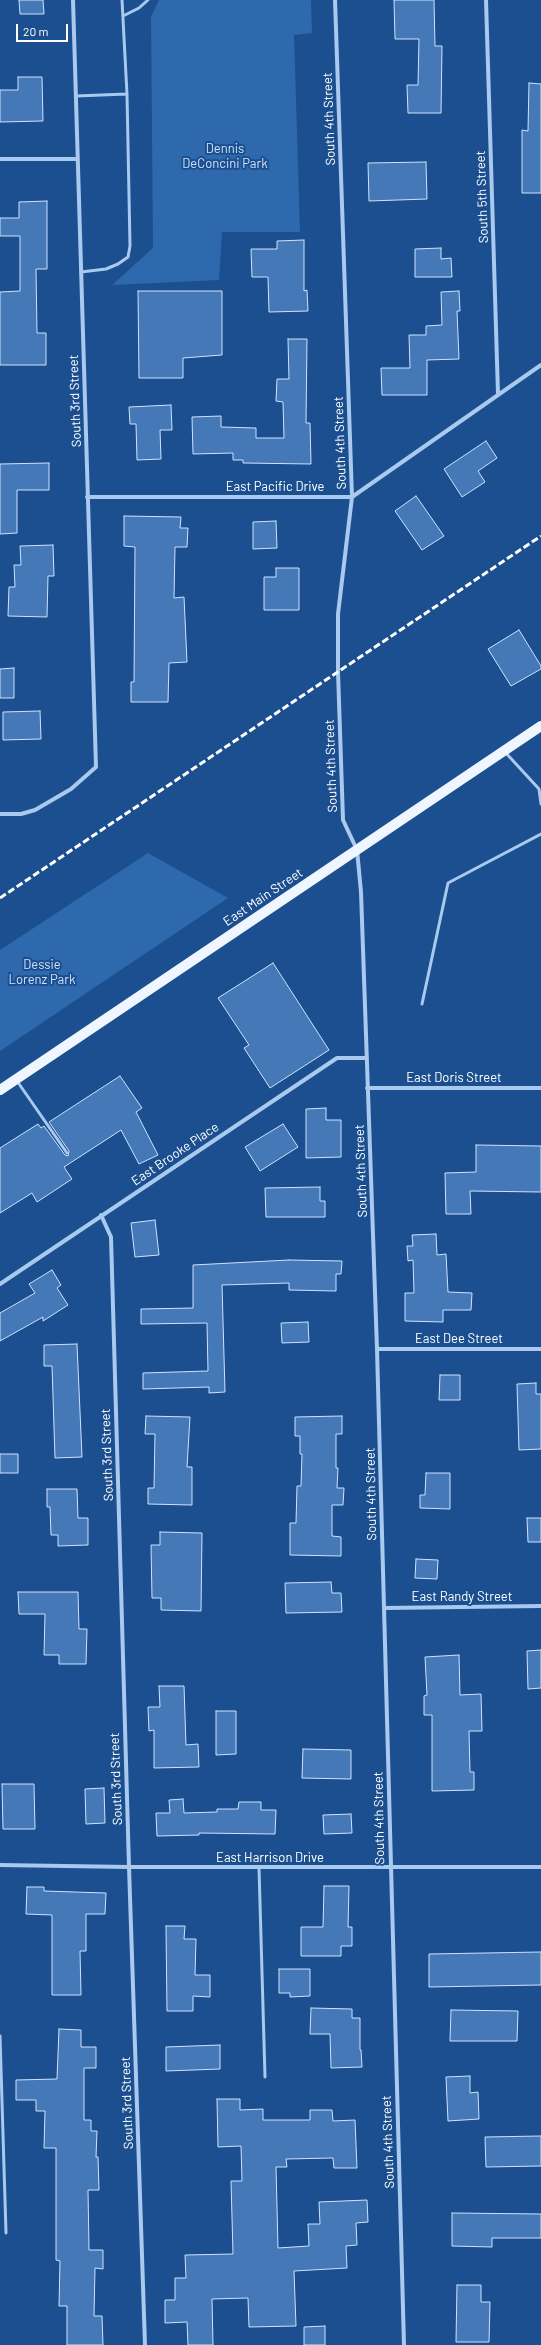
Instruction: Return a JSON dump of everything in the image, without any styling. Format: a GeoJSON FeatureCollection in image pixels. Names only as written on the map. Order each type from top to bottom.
{"type":"FeatureCollection","features":[{"type":"Feature","properties":{"kind":"main road","name":"East Main Street"},"geometry":{"type":"LineString","coordinates":[[0,1090],[541,726]]}},
{"type":"Feature","properties":{"kind":"street","name":"South 3rd Street"},"geometry":{"type":"LineString","coordinates":[[0,814],[21,814],[35,810],[71,789],[96,767],[73,0]]}},
{"type":"Feature","properties":{"kind":"street","name":"South 4th Street"},"geometry":{"type":"LineString","coordinates":[[335,0],[352,497],[338,614],[338,672],[343,820],[357,850],[361,892],[378,1349],[404,2345]]}},
{"type":"Feature","properties":{"kind":"street","name":"South 5th Street"},"geometry":{"type":"LineString","coordinates":[[486,0],[498,394]]}},
{"type":"Feature","properties":{"kind":"street"},"geometry":{"type":"LineString","coordinates":[[0,159],[77,159]]}},
{"type":"Feature","properties":{"kind":"street"},"geometry":{"type":"LineString","coordinates":[[352,497],[541,365]]}},
{"type":"Feature","properties":{"kind":"street","name":"East Pacific Drive"},"geometry":{"type":"LineString","coordinates":[[88,497],[352,497]]}},
{"type":"Feature","properties":{"kind":"street","name":"East Brooke Place"},"geometry":{"type":"LineString","coordinates":[[0,1284],[337,1058],[367,1058]]}},
{"type":"Feature","properties":{"kind":"street","name":"East Doris Street"},"geometry":{"type":"LineString","coordinates":[[368,1088],[541,1088]]}},
{"type":"Feature","properties":{"kind":"street","name":"South 3rd Street"},"geometry":{"type":"LineString","coordinates":[[101,1216],[111,1237],[129,1867],[145,2345]]}},
{"type":"Feature","properties":{"kind":"street","name":"East Dee Street"},"geometry":{"type":"LineString","coordinates":[[378,1349],[541,1349]]}},
{"type":"Feature","properties":{"kind":"street","name":"East Randy Street"},"geometry":{"type":"LineString","coordinates":[[384,1608],[541,1606]]}},
{"type":"Feature","properties":{"kind":"street","name":"East Harrison Drive"},"geometry":{"type":"LineString","coordinates":[[0,1865],[259,1868],[541,1867]]}},
{"type":"Feature","properties":{"kind":"lane"},"geometry":{"type":"LineString","coordinates":[[81,272],[106,269],[118,264],[128,256],[130,246],[127,94],[122,0]]}},
{"type":"Feature","properties":{"kind":"lane"},"geometry":{"type":"LineString","coordinates":[[123,16],[138,8],[148,0]]}},
{"type":"Feature","properties":{"kind":"lane"},"geometry":{"type":"LineString","coordinates":[[76,96],[127,94]]}},
{"type":"Feature","properties":{"kind":"lane"},"geometry":{"type":"LineString","coordinates":[[504,750],[539,789],[541,804]]}},
{"type":"Feature","properties":{"kind":"lane"},"geometry":{"type":"LineString","coordinates":[[422,1004],[448,883],[541,834]]}},
{"type":"Feature","properties":{"kind":"lane"},"geometry":{"type":"LineString","coordinates":[[16,1079],[67,1153]]}},
{"type":"Feature","properties":{"kind":"lane"},"geometry":{"type":"LineString","coordinates":[[259,1868],[265,2077]]}},
{"type":"Feature","properties":{"kind":"lane"},"geometry":{"type":"LineString","coordinates":[[0,2036],[6,2233]]}},
{"type":"Feature","properties":{"kind":"green space","name":"Dennis DeConcini Park"},"geometry":{"type":"Polygon","coordinates":[[[159,0],[311,0],[312,33],[294,35],[300,232],[222,232],[219,280],[112,285],[153,248],[151,17],[159,0]]]}},
{"type":"Feature","properties":{"kind":"green space","name":"Dessie Lorenz Park"},"geometry":{"type":"Polygon","coordinates":[[[148,853],[228,898],[0,1051],[0,950],[148,853]]]}},
{"type":"Feature","properties":{"kind":"building"},"geometry":{"type":"Polygon","coordinates":[[[19,0],[43,0],[44,14],[20,14],[19,0]]]}},
{"type":"Feature","properties":{"kind":"building"},"geometry":{"type":"Polygon","coordinates":[[[394,0],[434,0],[435,46],[442,46],[441,113],[408,113],[407,85],[418,85],[419,39],[395,39],[394,0]]]}},
{"type":"Feature","properties":{"kind":"building"},"geometry":{"type":"Polygon","coordinates":[[[18,77],[42,77],[43,121],[0,122],[0,90],[18,90],[18,77]]]}},
{"type":"Feature","properties":{"kind":"building"},"geometry":{"type":"Polygon","coordinates":[[[529,83],[541,84],[541,193],[522,193],[522,130],[528,131],[529,83]]]}},
{"type":"Feature","properties":{"kind":"building"},"geometry":{"type":"Polygon","coordinates":[[[426,162],[427,199],[369,201],[368,163],[426,162]]]}},
{"type":"Feature","properties":{"kind":"building"},"geometry":{"type":"Polygon","coordinates":[[[47,201],[47,269],[36,269],[37,333],[46,333],[46,365],[0,365],[0,292],[20,291],[20,236],[0,236],[0,218],[19,218],[19,202],[47,201]]]}},
{"type":"Feature","properties":{"kind":"building"},"geometry":{"type":"Polygon","coordinates":[[[304,240],[304,291],[307,290],[308,311],[269,312],[268,277],[252,277],[251,249],[277,249],[277,241],[304,240]]]}},
{"type":"Feature","properties":{"kind":"building"},"geometry":{"type":"Polygon","coordinates":[[[441,248],[441,259],[451,258],[452,277],[415,277],[415,249],[441,248]]]}},
{"type":"Feature","properties":{"kind":"building"},"geometry":{"type":"Polygon","coordinates":[[[138,291],[222,291],[222,355],[183,358],[183,378],[139,378],[138,291]]]}},
{"type":"Feature","properties":{"kind":"building"},"geometry":{"type":"Polygon","coordinates":[[[459,291],[460,311],[457,311],[459,359],[427,360],[427,395],[382,395],[381,368],[410,368],[409,335],[426,335],[426,326],[442,325],[441,292],[459,291]]]}},
{"type":"Feature","properties":{"kind":"building"},"geometry":{"type":"Polygon","coordinates":[[[288,339],[307,339],[306,423],[310,423],[311,464],[243,463],[243,460],[233,460],[233,453],[193,454],[192,417],[221,416],[221,427],[256,428],[256,438],[284,438],[283,402],[276,401],[277,379],[289,379],[288,339]]]}},
{"type":"Feature","properties":{"kind":"building"},"geometry":{"type":"Polygon","coordinates":[[[171,405],[172,430],[160,430],[161,459],[137,460],[136,424],[130,424],[129,407],[171,405]]]}},
{"type":"Feature","properties":{"kind":"building"},"geometry":{"type":"Polygon","coordinates":[[[486,441],[497,458],[478,471],[485,482],[462,497],[444,469],[486,441]]]}},
{"type":"Feature","properties":{"kind":"building"},"geometry":{"type":"Polygon","coordinates":[[[49,463],[49,490],[17,490],[17,533],[0,534],[0,464],[49,463]]]}},
{"type":"Feature","properties":{"kind":"building"},"geometry":{"type":"Polygon","coordinates":[[[416,496],[444,536],[422,550],[395,511],[416,496]]]}},
{"type":"Feature","properties":{"kind":"building"},"geometry":{"type":"Polygon","coordinates":[[[124,516],[181,517],[180,528],[188,528],[187,547],[175,547],[174,598],[184,597],[187,662],[169,663],[168,702],[131,702],[131,682],[134,682],[135,547],[124,546],[124,516]]]}},
{"type":"Feature","properties":{"kind":"building"},"geometry":{"type":"Polygon","coordinates":[[[276,521],[277,548],[253,549],[253,522],[276,521]]]}},
{"type":"Feature","properties":{"kind":"building"},"geometry":{"type":"Polygon","coordinates":[[[53,545],[54,576],[48,576],[47,617],[8,616],[9,587],[15,587],[14,565],[21,565],[20,546],[53,545]]]}},
{"type":"Feature","properties":{"kind":"building"},"geometry":{"type":"Polygon","coordinates":[[[276,568],[299,568],[299,610],[264,610],[264,577],[276,577],[276,568]]]}},
{"type":"Feature","properties":{"kind":"building"},"geometry":{"type":"Polygon","coordinates":[[[519,630],[541,666],[541,669],[511,686],[488,649],[519,630]]]}},
{"type":"Feature","properties":{"kind":"building"},"geometry":{"type":"Polygon","coordinates":[[[14,668],[14,698],[0,698],[0,669],[14,668]]]}},
{"type":"Feature","properties":{"kind":"building"},"geometry":{"type":"Polygon","coordinates":[[[40,711],[41,739],[3,740],[3,712],[40,711]]]}},
{"type":"Feature","properties":{"kind":"building"},"geometry":{"type":"Polygon","coordinates":[[[273,963],[329,1050],[270,1088],[244,1048],[249,1045],[218,998],[273,963]]]}},
{"type":"Feature","properties":{"kind":"building"},"geometry":{"type":"Polygon","coordinates":[[[120,1076],[142,1108],[136,1112],[158,1155],[139,1164],[121,1130],[64,1167],[72,1179],[37,1202],[32,1193],[0,1213],[0,1148],[38,1124],[41,1128],[44,1126],[65,1155],[68,1156],[69,1151],[49,1122],[120,1076]]]}},
{"type":"Feature","properties":{"kind":"building"},"geometry":{"type":"Polygon","coordinates":[[[326,1108],[326,1120],[341,1120],[341,1157],[306,1158],[306,1109],[326,1108]]]}},
{"type":"Feature","properties":{"kind":"building"},"geometry":{"type":"Polygon","coordinates":[[[283,1124],[298,1147],[260,1171],[245,1147],[283,1124]]]}},
{"type":"Feature","properties":{"kind":"building"},"geometry":{"type":"Polygon","coordinates":[[[476,1145],[541,1146],[541,1192],[470,1191],[471,1214],[446,1214],[445,1173],[476,1172],[476,1145]]]}},
{"type":"Feature","properties":{"kind":"building"},"geometry":{"type":"Polygon","coordinates":[[[320,1187],[320,1201],[325,1201],[325,1217],[266,1217],[265,1188],[320,1187]]]}},
{"type":"Feature","properties":{"kind":"building"},"geometry":{"type":"Polygon","coordinates":[[[155,1220],[159,1255],[135,1257],[131,1223],[155,1220]]]}},
{"type":"Feature","properties":{"kind":"building"},"geometry":{"type":"Polygon","coordinates":[[[436,1234],[437,1255],[446,1254],[448,1292],[472,1293],[471,1310],[443,1310],[443,1322],[405,1321],[405,1293],[414,1293],[413,1260],[408,1261],[407,1246],[413,1246],[412,1235],[436,1234]]]}},
{"type":"Feature","properties":{"kind":"building"},"geometry":{"type":"Polygon","coordinates":[[[289,1260],[342,1261],[341,1274],[336,1274],[336,1291],[289,1290],[289,1283],[222,1285],[225,1392],[209,1393],[209,1387],[143,1389],[143,1373],[208,1371],[207,1323],[141,1324],[141,1309],[193,1308],[193,1265],[289,1260]]]}},
{"type":"Feature","properties":{"kind":"building"},"geometry":{"type":"Polygon","coordinates":[[[52,1270],[61,1285],[57,1288],[68,1305],[43,1321],[43,1317],[0,1341],[0,1313],[35,1293],[29,1284],[52,1270]]]}},
{"type":"Feature","properties":{"kind":"building"},"geometry":{"type":"Polygon","coordinates":[[[308,1322],[309,1342],[282,1343],[281,1323],[308,1322]]]}},
{"type":"Feature","properties":{"kind":"building"},"geometry":{"type":"Polygon","coordinates":[[[77,1344],[82,1457],[55,1458],[52,1366],[44,1366],[44,1345],[77,1344]]]}},
{"type":"Feature","properties":{"kind":"building"},"geometry":{"type":"Polygon","coordinates":[[[440,1375],[460,1375],[460,1400],[439,1400],[440,1375]]]}},
{"type":"Feature","properties":{"kind":"building"},"geometry":{"type":"Polygon","coordinates":[[[536,1383],[536,1394],[541,1394],[541,1449],[519,1450],[517,1384],[536,1383]]]}},
{"type":"Feature","properties":{"kind":"building"},"geometry":{"type":"Polygon","coordinates":[[[146,1416],[190,1417],[187,1467],[192,1467],[192,1505],[148,1504],[148,1488],[154,1488],[155,1434],[145,1434],[146,1416]]]}},
{"type":"Feature","properties":{"kind":"building"},"geometry":{"type":"Polygon","coordinates":[[[342,1416],[342,1434],[336,1434],[336,1468],[338,1468],[337,1488],[344,1488],[343,1505],[332,1505],[332,1536],[341,1537],[341,1556],[290,1555],[290,1523],[296,1523],[297,1486],[301,1486],[302,1454],[300,1454],[300,1436],[295,1436],[295,1417],[342,1416]]]}},
{"type":"Feature","properties":{"kind":"building"},"geometry":{"type":"Polygon","coordinates":[[[0,1454],[18,1454],[18,1473],[0,1473],[0,1454]]]}},
{"type":"Feature","properties":{"kind":"building"},"geometry":{"type":"Polygon","coordinates":[[[426,1473],[450,1473],[450,1509],[420,1508],[420,1495],[425,1495],[426,1473]]]}},
{"type":"Feature","properties":{"kind":"building"},"geometry":{"type":"Polygon","coordinates":[[[47,1489],[77,1489],[78,1518],[88,1518],[88,1545],[58,1546],[58,1535],[51,1535],[50,1507],[47,1507],[47,1489]]]}},
{"type":"Feature","properties":{"kind":"building"},"geometry":{"type":"Polygon","coordinates":[[[527,1518],[541,1518],[541,1542],[528,1542],[527,1518]]]}},
{"type":"Feature","properties":{"kind":"building"},"geometry":{"type":"Polygon","coordinates":[[[160,1532],[202,1533],[201,1611],[161,1610],[161,1598],[152,1598],[151,1545],[160,1545],[160,1532]]]}},
{"type":"Feature","properties":{"kind":"building"},"geometry":{"type":"Polygon","coordinates":[[[416,1559],[438,1560],[437,1579],[415,1578],[416,1559]]]}},
{"type":"Feature","properties":{"kind":"building"},"geometry":{"type":"Polygon","coordinates":[[[331,1582],[332,1593],[341,1593],[342,1612],[286,1613],[285,1583],[331,1582]]]}},
{"type":"Feature","properties":{"kind":"building"},"geometry":{"type":"Polygon","coordinates":[[[18,1592],[78,1592],[79,1629],[87,1629],[86,1664],[59,1664],[59,1655],[44,1655],[45,1614],[19,1614],[18,1592]]]}},
{"type":"Feature","properties":{"kind":"building"},"geometry":{"type":"Polygon","coordinates":[[[541,1650],[541,1688],[528,1689],[527,1651],[541,1650]]]}},
{"type":"Feature","properties":{"kind":"building"},"geometry":{"type":"Polygon","coordinates":[[[459,1655],[460,1695],[481,1694],[482,1731],[469,1731],[470,1772],[474,1772],[474,1790],[432,1791],[432,1715],[424,1715],[424,1696],[427,1695],[425,1657],[459,1655]]]}},
{"type":"Feature","properties":{"kind":"building"},"geometry":{"type":"Polygon","coordinates":[[[159,1686],[184,1686],[186,1745],[198,1744],[199,1767],[154,1768],[154,1730],[149,1731],[148,1707],[160,1707],[159,1686]]]}},
{"type":"Feature","properties":{"kind":"building"},"geometry":{"type":"Polygon","coordinates":[[[216,1711],[236,1711],[236,1754],[216,1755],[216,1711]]]}},
{"type":"Feature","properties":{"kind":"building"},"geometry":{"type":"Polygon","coordinates":[[[303,1749],[351,1750],[351,1779],[302,1778],[303,1749]]]}},
{"type":"Feature","properties":{"kind":"building"},"geometry":{"type":"Polygon","coordinates":[[[2,1784],[34,1784],[35,1829],[3,1829],[2,1784]]]}},
{"type":"Feature","properties":{"kind":"building"},"geometry":{"type":"Polygon","coordinates":[[[104,1788],[105,1823],[86,1824],[85,1789],[104,1788]]]}},
{"type":"Feature","properties":{"kind":"building"},"geometry":{"type":"Polygon","coordinates":[[[183,1799],[184,1813],[217,1812],[217,1809],[238,1809],[239,1802],[261,1802],[261,1810],[276,1810],[275,1834],[199,1833],[199,1835],[157,1836],[156,1813],[170,1813],[169,1800],[183,1799]]]}},
{"type":"Feature","properties":{"kind":"building"},"geometry":{"type":"Polygon","coordinates":[[[351,1814],[352,1833],[324,1834],[323,1815],[351,1814]]]}},
{"type":"Feature","properties":{"kind":"building"},"geometry":{"type":"Polygon","coordinates":[[[324,1886],[349,1886],[348,1927],[352,1927],[352,1946],[341,1946],[341,1956],[301,1956],[301,1927],[323,1927],[324,1886]]]}},
{"type":"Feature","properties":{"kind":"building"},"geometry":{"type":"Polygon","coordinates":[[[27,1887],[44,1887],[44,1891],[106,1893],[105,1914],[86,1914],[86,1951],[80,1951],[81,1995],[52,1995],[52,1915],[26,1914],[27,1887]]]}},
{"type":"Feature","properties":{"kind":"building"},"geometry":{"type":"Polygon","coordinates":[[[166,1926],[185,1926],[184,1939],[196,1939],[195,1975],[210,1975],[210,1997],[193,1996],[193,2011],[167,2011],[166,1926]]]}},
{"type":"Feature","properties":{"kind":"building"},"geometry":{"type":"Polygon","coordinates":[[[541,1952],[541,1985],[429,1987],[429,1954],[541,1952]]]}},
{"type":"Feature","properties":{"kind":"building"},"geometry":{"type":"Polygon","coordinates":[[[279,1969],[310,1969],[310,1996],[290,1997],[290,1993],[279,1993],[279,1969]]]}},
{"type":"Feature","properties":{"kind":"building"},"geometry":{"type":"Polygon","coordinates":[[[311,2008],[352,2009],[352,2018],[360,2018],[360,2050],[362,2067],[331,2068],[330,2034],[310,2034],[311,2008]]]}},
{"type":"Feature","properties":{"kind":"building"},"geometry":{"type":"Polygon","coordinates":[[[451,2010],[518,2011],[517,2041],[450,2041],[451,2010]]]}},
{"type":"Feature","properties":{"kind":"building"},"geometry":{"type":"Polygon","coordinates":[[[59,2029],[81,2030],[81,2047],[96,2047],[96,2068],[84,2068],[84,2120],[91,2120],[91,2131],[97,2131],[96,2157],[98,2157],[99,2190],[88,2190],[89,2250],[103,2250],[103,2269],[95,2268],[94,2316],[102,2316],[103,2345],[67,2345],[67,2306],[59,2306],[60,2261],[56,2260],[56,2148],[44,2148],[45,2111],[36,2111],[36,2100],[16,2100],[16,2080],[57,2079],[59,2029]]]}},
{"type":"Feature","properties":{"kind":"building"},"geometry":{"type":"Polygon","coordinates":[[[220,2045],[220,2069],[166,2071],[166,2047],[220,2045]]]}},
{"type":"Feature","properties":{"kind":"building"},"geometry":{"type":"Polygon","coordinates":[[[470,2076],[470,2093],[478,2092],[479,2119],[448,2121],[446,2077],[470,2076]]]}},
{"type":"Feature","properties":{"kind":"building"},"geometry":{"type":"Polygon","coordinates":[[[217,2099],[240,2099],[240,2110],[263,2109],[263,2120],[310,2120],[310,2110],[332,2110],[333,2121],[355,2120],[357,2168],[334,2168],[333,2158],[286,2159],[287,2167],[276,2167],[278,2248],[309,2246],[308,2224],[320,2224],[319,2202],[367,2200],[368,2222],[356,2223],[357,2245],[346,2246],[347,2268],[294,2271],[296,2326],[249,2327],[248,2298],[212,2299],[213,2345],[188,2345],[187,2322],[165,2323],[165,2300],[175,2300],[175,2278],[186,2278],[185,2255],[233,2254],[231,2181],[242,2181],[241,2146],[218,2147],[217,2099]]]}},
{"type":"Feature","properties":{"kind":"building"},"geometry":{"type":"Polygon","coordinates":[[[541,2136],[541,2166],[486,2167],[485,2137],[541,2136]]]}},
{"type":"Feature","properties":{"kind":"building"},"geometry":{"type":"Polygon","coordinates":[[[452,2213],[541,2214],[541,2238],[492,2238],[492,2247],[452,2246],[452,2213]]]}},
{"type":"Feature","properties":{"kind":"building"},"geometry":{"type":"Polygon","coordinates":[[[457,2285],[481,2285],[481,2302],[490,2302],[489,2342],[456,2342],[457,2285]]]}},
{"type":"Feature","properties":{"kind":"building"},"geometry":{"type":"Polygon","coordinates":[[[325,2326],[325,2345],[304,2345],[304,2327],[325,2326]]]}},
{"type":"Feature","properties":{"kind":"railway"},"geometry":{"type":"LineString","coordinates":[[0,898],[541,536]]}}]}
